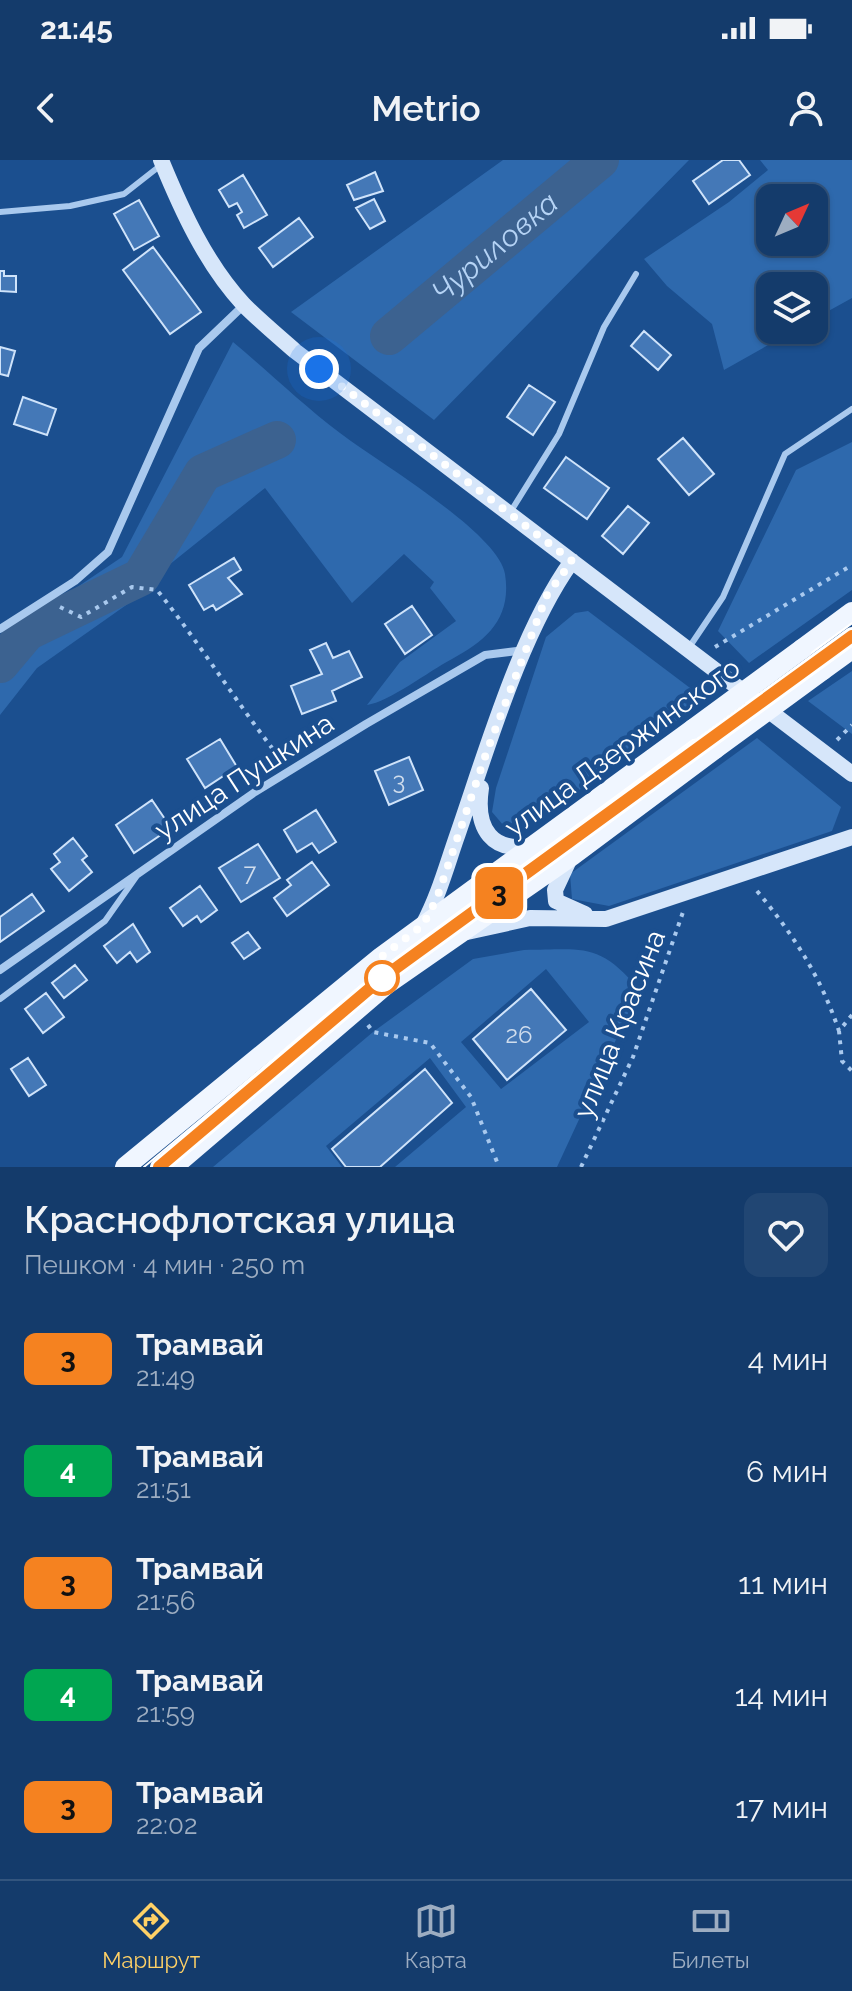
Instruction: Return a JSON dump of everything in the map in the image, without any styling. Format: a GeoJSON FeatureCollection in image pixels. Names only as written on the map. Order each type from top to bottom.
{"type":"FeatureCollection","features":[{"type":"Feature","properties":{"kind":"main road"},"geometry":{"type":"LineString","coordinates":[[162,162],[183,214],[244,305],[295,351],[852,774]]}},
{"type":"Feature","properties":{"kind":"main road"},"geometry":{"type":"LineString","coordinates":[[423,925],[437,898],[487,751],[547,595],[572,561]]}},
{"type":"Feature","properties":{"kind":"main road","name":"улица Дзержинского"},"geometry":{"type":"LineString","coordinates":[[125,1167],[423,925],[852,612]]}},
{"type":"Feature","properties":{"kind":"main road","name":"улица Дзержинского"},"geometry":{"type":"LineString","coordinates":[[173,1167],[387,984],[573,855],[852,649]]}},
{"type":"Feature","properties":{"kind":"main road"},"geometry":{"type":"LineString","coordinates":[[487,751],[477,813],[485,832],[502,844],[521,848],[538,844]]}},
{"type":"Feature","properties":{"kind":"main road"},"geometry":{"type":"LineString","coordinates":[[444,942],[470,930],[530,918],[606,919],[852,837]]}},
{"type":"Feature","properties":{"kind":"main road"},"geometry":{"type":"LineString","coordinates":[[573,855],[562,869],[556,901],[573,911],[606,919]]}},
{"type":"Feature","properties":{"kind":"street"},"geometry":{"type":"LineString","coordinates":[[0,629],[75,581],[108,552],[199,348],[244,305]]}},
{"type":"Feature","properties":{"kind":"street","name":"улица Пушкина"},"geometry":{"type":"LineString","coordinates":[[0,970],[142,868],[290,772],[485,655],[526,650]]}},
{"type":"Feature","properties":{"kind":"lane"},"geometry":{"type":"LineString","coordinates":[[0,212],[70,206],[124,194],[162,162]]}},
{"type":"Feature","properties":{"kind":"lane"},"geometry":{"type":"LineString","coordinates":[[510,514],[559,434],[604,327],[636,274]]}},
{"type":"Feature","properties":{"kind":"lane"},"geometry":{"type":"LineString","coordinates":[[688,649],[723,597],[785,454],[852,409]]}},
{"type":"Feature","properties":{"kind":"lane"},"geometry":{"type":"LineString","coordinates":[[0,999],[105,921],[142,868]]}},
{"type":"Feature","properties":{"kind":"path"},"geometry":{"type":"LineString","coordinates":[[715,647],[852,565]]}},
{"type":"Feature","properties":{"kind":"path"},"geometry":{"type":"LineString","coordinates":[[45,600],[81,617],[132,587],[157,590],[189,631],[227,691],[290,772]]}},
{"type":"Feature","properties":{"kind":"path"},"geometry":{"type":"LineString","coordinates":[[837,740],[852,725]]}},
{"type":"Feature","properties":{"kind":"path"},"geometry":{"type":"LineString","coordinates":[[757,891],[794,935],[827,996],[839,1031],[842,1061],[852,1071]]}},
{"type":"Feature","properties":{"kind":"path","name":"улица Красина"},"geometry":{"type":"LineString","coordinates":[[581,1167],[633,1057],[682,918],[684,894]]}},
{"type":"Feature","properties":{"kind":"path"},"geometry":{"type":"LineString","coordinates":[[839,1031],[852,1015]]}},
{"type":"Feature","properties":{"kind":"path"},"geometry":{"type":"LineString","coordinates":[[368,1025],[373,1032],[430,1043],[471,1097],[499,1167]]}},
{"type":"Feature","properties":{"kind":"shaded area"},"geometry":{"type":"Polygon","coordinates":[[[503,160],[689,160],[434,420],[291,312],[503,160]]]}},
{"type":"Feature","properties":{"kind":"shaded area"},"geometry":{"type":"Polygon","coordinates":[[[760,160],[852,160],[852,298],[828,311],[828,272],[756,272],[756,344],[770,344],[724,370],[712,324],[667,286],[644,259],[729,202],[768,170],[760,160]]]}},
{"type":"Feature","properties":{"kind":"shaded area"},"geometry":{"type":"Polygon","coordinates":[[[233,342],[326,422],[433,498],[482,538],[498,557],[505,574],[505,603],[501,615],[486,635],[465,652],[397,692],[367,705],[400,662],[456,621],[430,588],[434,582],[404,554],[352,603],[265,488],[154,577],[139,596],[37,668],[0,715],[0,639],[122,557],[233,342]]]}},
{"type":"Feature","properties":{"kind":"shaded area"},"geometry":{"type":"Polygon","coordinates":[[[852,442],[852,590],[749,663],[718,631],[796,470],[852,442]]]}},
{"type":"Feature","properties":{"kind":"shaded area"},"geometry":{"type":"Polygon","coordinates":[[[588,611],[706,700],[523,830],[504,826],[492,812],[496,788],[546,637],[575,613],[588,611]]]}},
{"type":"Feature","properties":{"kind":"shaded area"},"geometry":{"type":"Polygon","coordinates":[[[852,671],[852,734],[808,701],[852,671]]]}},
{"type":"Feature","properties":{"kind":"shaded area"},"geometry":{"type":"Polygon","coordinates":[[[757,738],[841,807],[832,831],[609,906],[572,899],[570,874],[757,738]]]}},
{"type":"Feature","properties":{"kind":"shaded area"},"geometry":{"type":"Polygon","coordinates":[[[524,950],[588,952],[612,963],[639,990],[557,1167],[395,1167],[466,1107],[430,1058],[326,1146],[342,1167],[213,1167],[373,1032],[473,959],[524,950]],[[546,969],[461,1042],[501,1089],[589,1022],[546,969]]]}},
{"type":"Feature","properties":{"kind":"building"},"geometry":{"type":"Polygon","coordinates":[[[723,160],[739,160],[750,175],[709,204],[693,181],[723,160]]]}},
{"type":"Feature","properties":{"kind":"building"},"geometry":{"type":"Polygon","coordinates":[[[375,172],[383,191],[354,200],[347,185],[375,172]]]}},
{"type":"Feature","properties":{"kind":"building"},"geometry":{"type":"Polygon","coordinates":[[[243,175],[267,215],[244,228],[237,215],[242,212],[237,203],[229,207],[219,190],[243,175]]]}},
{"type":"Feature","properties":{"kind":"building"},"geometry":{"type":"Polygon","coordinates":[[[374,199],[385,221],[370,229],[356,208],[374,199]]]}},
{"type":"Feature","properties":{"kind":"building"},"geometry":{"type":"Polygon","coordinates":[[[139,200],[159,236],[134,250],[114,214],[139,200]]]}},
{"type":"Feature","properties":{"kind":"building"},"geometry":{"type":"Polygon","coordinates":[[[299,218],[313,237],[273,267],[259,248],[299,218]]]}},
{"type":"Feature","properties":{"kind":"building"},"geometry":{"type":"Polygon","coordinates":[[[153,247],[201,312],[170,334],[123,270],[153,247]]]}},
{"type":"Feature","properties":{"kind":"building"},"geometry":{"type":"Polygon","coordinates":[[[0,271],[4,271],[4,276],[16,276],[16,292],[0,291],[0,271]]]}},
{"type":"Feature","properties":{"kind":"building"},"geometry":{"type":"Polygon","coordinates":[[[644,331],[671,355],[658,370],[631,346],[644,331]]]}},
{"type":"Feature","properties":{"kind":"building"},"geometry":{"type":"Polygon","coordinates":[[[0,347],[15,351],[8,376],[0,374],[0,347]]]}},
{"type":"Feature","properties":{"kind":"building"},"geometry":{"type":"Polygon","coordinates":[[[529,385],[555,402],[533,435],[507,417],[529,385]]]}},
{"type":"Feature","properties":{"kind":"building"},"geometry":{"type":"Polygon","coordinates":[[[23,397],[56,409],[47,435],[14,424],[23,397]]]}},
{"type":"Feature","properties":{"kind":"building"},"geometry":{"type":"Polygon","coordinates":[[[683,438],[714,474],[689,495],[658,459],[683,438]]]}},
{"type":"Feature","properties":{"kind":"building"},"geometry":{"type":"Polygon","coordinates":[[[566,457],[609,488],[587,519],[544,488],[566,457]]]}},
{"type":"Feature","properties":{"kind":"building"},"geometry":{"type":"Polygon","coordinates":[[[628,506],[649,523],[623,554],[602,536],[628,506]]]}},
{"type":"Feature","properties":{"kind":"building"},"geometry":{"type":"Polygon","coordinates":[[[234,558],[241,570],[228,578],[242,594],[216,610],[213,605],[204,610],[189,585],[234,558]]]}},
{"type":"Feature","properties":{"kind":"building"},"geometry":{"type":"Polygon","coordinates":[[[412,606],[432,635],[405,654],[385,624],[412,606]]]}},
{"type":"Feature","properties":{"kind":"building"},"geometry":{"type":"Polygon","coordinates":[[[326,643],[333,658],[349,651],[362,677],[332,691],[336,701],[302,714],[291,686],[322,674],[310,650],[326,643]]]}},
{"type":"Feature","properties":{"kind":"building"},"geometry":{"type":"Polygon","coordinates":[[[220,739],[237,767],[205,788],[187,759],[220,739]]]}},
{"type":"Feature","properties":{"kind":"building"},"geometry":{"type":"Polygon","coordinates":[[[409,757],[423,790],[389,805],[375,771],[409,757]]]}},
{"type":"Feature","properties":{"kind":"building"},"geometry":{"type":"Polygon","coordinates":[[[152,800],[171,828],[134,853],[116,825],[152,800]]]}},
{"type":"Feature","properties":{"kind":"building"},"geometry":{"type":"Polygon","coordinates":[[[316,810],[336,842],[319,853],[312,843],[297,852],[284,830],[316,810]]]}},
{"type":"Feature","properties":{"kind":"building"},"geometry":{"type":"Polygon","coordinates":[[[73,838],[87,856],[82,860],[92,872],[69,891],[51,869],[60,862],[54,854],[73,838]]]}},
{"type":"Feature","properties":{"kind":"building"},"geometry":{"type":"Polygon","coordinates":[[[258,844],[280,878],[241,902],[219,868],[258,844]]]}},
{"type":"Feature","properties":{"kind":"building"},"geometry":{"type":"Polygon","coordinates":[[[312,862],[329,885],[287,916],[274,898],[291,885],[287,880],[312,862]]]}},
{"type":"Feature","properties":{"kind":"building"},"geometry":{"type":"Polygon","coordinates":[[[200,886],[217,910],[201,922],[197,916],[183,926],[170,908],[200,886]]]}},
{"type":"Feature","properties":{"kind":"building"},"geometry":{"type":"Polygon","coordinates":[[[32,894],[44,911],[0,942],[0,917],[32,894]]]}},
{"type":"Feature","properties":{"kind":"building"},"geometry":{"type":"Polygon","coordinates":[[[133,924],[150,952],[137,962],[130,952],[117,963],[104,946],[133,924]]]}},
{"type":"Feature","properties":{"kind":"building"},"geometry":{"type":"Polygon","coordinates":[[[248,932],[260,948],[244,959],[232,943],[248,932]]]}},
{"type":"Feature","properties":{"kind":"building"},"geometry":{"type":"Polygon","coordinates":[[[75,965],[87,980],[64,998],[52,983],[75,965]]]}},
{"type":"Feature","properties":{"kind":"building"},"geometry":{"type":"Polygon","coordinates":[[[531,989],[566,1030],[507,1080],[473,1039],[531,989]]]}},
{"type":"Feature","properties":{"kind":"building"},"geometry":{"type":"Polygon","coordinates":[[[46,993],[64,1017],[43,1033],[25,1009],[46,993]]]}},
{"type":"Feature","properties":{"kind":"building"},"geometry":{"type":"Polygon","coordinates":[[[28,1058],[46,1085],[29,1096],[11,1069],[28,1058]]]}},
{"type":"Feature","properties":{"kind":"building"},"geometry":{"type":"Polygon","coordinates":[[[425,1069],[452,1103],[380,1167],[346,1167],[332,1149],[425,1069]]]}},
{"type":"Feature","properties":{"kind":"waterway","name":"Чуриловка"},"geometry":{"type":"LineString","coordinates":[[389,336],[600,160]]}},
{"type":"Feature","properties":{"kind":"waterway","name":"Чуриловка"},"geometry":{"type":"LineString","coordinates":[[0,664],[27,632],[141,577],[203,473],[277,440]]}},
{"type":"Feature","properties":{"kind":"tram line"},"geometry":{"type":"LineString","coordinates":[[144,1167],[377,972],[852,623]]}},
{"type":"Feature","properties":{"kind":"tram line","name":"3"},"geometry":{"type":"LineString","coordinates":[[159,1167],[381,979],[852,636]]}},
{"type":"Feature","properties":{"kind":"route"},"geometry":{"type":"LineString","coordinates":[[319,369],[572,561],[547,595],[487,751],[437,898],[423,925],[381,957],[382,978]]}}]}
